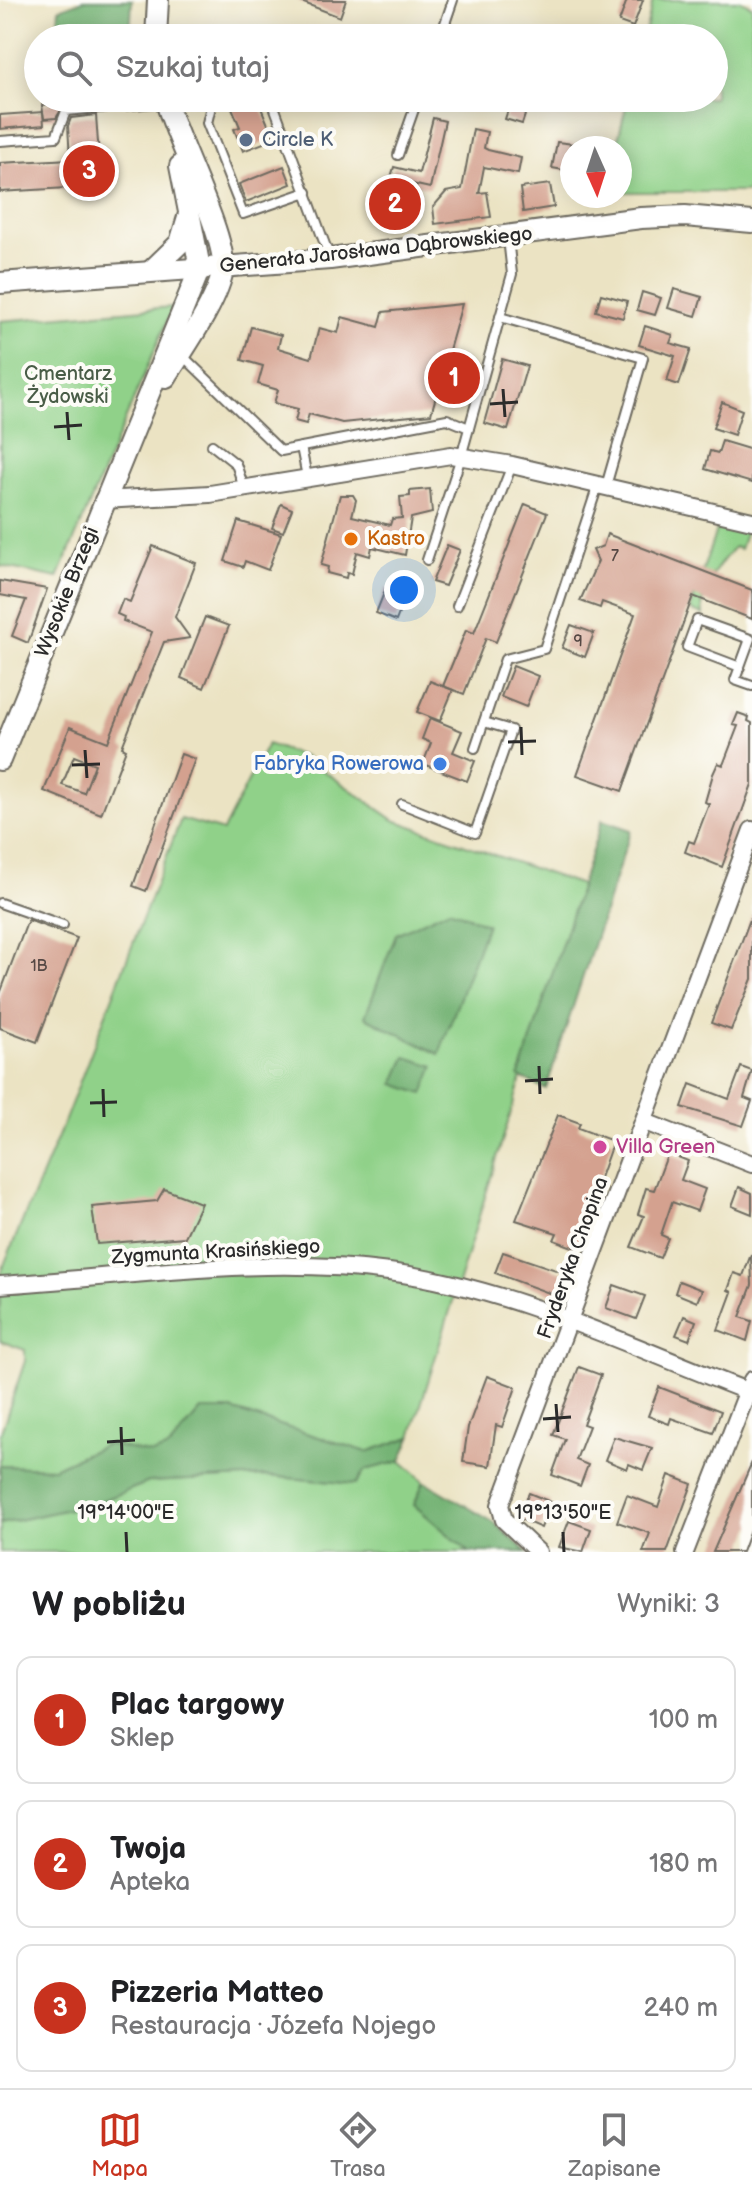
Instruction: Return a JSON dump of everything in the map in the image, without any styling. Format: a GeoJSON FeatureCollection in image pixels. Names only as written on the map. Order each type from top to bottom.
{"type":"FeatureCollection","features":[{"type":"Feature","properties":{"kind":"street"},"geometry":{"type":"LineString","coordinates":[[157,24],[158,0]]}},
{"type":"Feature","properties":{"kind":"street"},"geometry":{"type":"LineString","coordinates":[[168,112],[200,268]]}},
{"type":"Feature","properties":{"kind":"street"},"geometry":{"type":"LineString","coordinates":[[169,112],[218,239],[223,267]]}},
{"type":"Feature","properties":{"kind":"street"},"geometry":{"type":"LineString","coordinates":[[151,271],[180,243],[189,213]]}},
{"type":"Feature","properties":{"kind":"street","name":"Generała Jarosława Dąbrowskiego"},"geometry":{"type":"LineString","coordinates":[[0,283],[330,259],[641,218],[685,216],[752,222]]}},
{"type":"Feature","properties":{"kind":"street","name":"Wysokie Brzegi"},"geometry":{"type":"LineString","coordinates":[[137,425],[181,353],[212,296],[223,267]]}},
{"type":"Feature","properties":{"kind":"street","name":"Wysokie Brzegi"},"geometry":{"type":"LineString","coordinates":[[0,760],[103,500],[137,425],[200,268]]}},
{"type":"Feature","properties":{"kind":"street"},"geometry":{"type":"LineString","coordinates":[[103,500],[210,494],[396,462],[461,457],[512,465],[752,521]]}},
{"type":"Feature","properties":{"kind":"street","name":"Fryderyka Chopina"},"geometry":{"type":"LineString","coordinates":[[538,1552],[504,1520],[500,1505],[571,1323],[752,830]]}},
{"type":"Feature","properties":{"kind":"street"},"geometry":{"type":"LineString","coordinates":[[735,873],[752,879]]}},
{"type":"Feature","properties":{"kind":"street"},"geometry":{"type":"LineString","coordinates":[[645,1122],[752,1164]]}},
{"type":"Feature","properties":{"kind":"street","name":"Zygmunta Krasińskiego"},"geometry":{"type":"LineString","coordinates":[[0,1285],[312,1265],[390,1272],[446,1282],[751,1388]]}},
{"type":"Feature","properties":{"kind":"street"},"geometry":{"type":"LineString","coordinates":[[685,1552],[751,1388]]}},
{"type":"Feature","properties":{"kind":"lane"},"geometry":{"type":"LineString","coordinates":[[445,24],[453,0]]}},
{"type":"Feature","properties":{"kind":"lane"},"geometry":{"type":"LineString","coordinates":[[0,141],[56,137],[66,112]]}},
{"type":"Feature","properties":{"kind":"lane"},"geometry":{"type":"LineString","coordinates":[[210,112],[207,123],[243,214],[307,192]]}},
{"type":"Feature","properties":{"kind":"lane"},"geometry":{"type":"LineString","coordinates":[[276,112],[330,259]]}},
{"type":"Feature","properties":{"kind":"lane"},"geometry":{"type":"LineString","coordinates":[[398,155],[413,112]]}},
{"type":"Feature","properties":{"kind":"lane"},"geometry":{"type":"LineString","coordinates":[[427,560],[461,457],[512,274],[508,237]]}},
{"type":"Feature","properties":{"kind":"lane"},"geometry":{"type":"LineString","coordinates":[[475,748],[505,659],[544,649],[643,358],[500,317]]}},
{"type":"Feature","properties":{"kind":"lane"},"geometry":{"type":"LineString","coordinates":[[181,353],[281,451],[447,419],[469,428]]}},
{"type":"Feature","properties":{"kind":"lane"},"geometry":{"type":"LineString","coordinates":[[212,445],[236,464],[244,488]]}},
{"type":"Feature","properties":{"kind":"lane"},"geometry":{"type":"LineString","coordinates":[[301,447],[307,477]]}},
{"type":"Feature","properties":{"kind":"lane"},"geometry":{"type":"LineString","coordinates":[[457,606],[512,465]]}},
{"type":"Feature","properties":{"kind":"lane"},"geometry":{"type":"LineString","coordinates":[[740,667],[687,647],[697,620],[750,639],[740,667],[735,680],[752,686]]}},
{"type":"Feature","properties":{"kind":"lane"},"geometry":{"type":"LineString","coordinates":[[402,804],[475,833],[511,730],[484,722]]}},
{"type":"Feature","properties":{"kind":"lane"},"geometry":{"type":"LineString","coordinates":[[0,903],[63,925]]}},
{"type":"Feature","properties":{"kind":"green space"},"geometry":{"type":"Polygon","coordinates":[[[83,0],[132,0],[131,24],[58,24],[59,9],[83,0]]]}},
{"type":"Feature","properties":{"kind":"green space"},"geometry":{"type":"Polygon","coordinates":[[[653,0],[739,0],[752,6],[752,185],[746,192],[632,192],[632,136],[619,136],[625,112],[728,112],[728,24],[647,24],[653,0]]]}},
{"type":"Feature","properties":{"kind":"green space","name":"Cmentarz Żydowski"},"geometry":{"type":"Polygon","coordinates":[[[173,307],[58,578],[0,566],[0,321],[173,307]]]}},
{"type":"Feature","properties":{"kind":"green space"},"geometry":{"type":"Polygon","coordinates":[[[720,522],[747,528],[740,549],[734,547],[706,587],[703,615],[690,610],[720,522]]]}},
{"type":"Feature","properties":{"kind":"green space"},"geometry":{"type":"Polygon","coordinates":[[[267,744],[304,757],[394,820],[581,885],[411,1437],[367,1452],[231,1410],[201,1410],[169,1448],[152,1454],[107,1444],[53,1468],[0,1466],[0,1435],[25,1361],[25,1350],[0,1341],[0,1277],[6,1260],[65,1120],[181,819],[223,831],[267,744]]]}},
{"type":"Feature","properties":{"kind":"green space"},"geometry":{"type":"Polygon","coordinates":[[[602,820],[631,830],[546,1089],[519,1077],[602,820]]]}},
{"type":"Feature","properties":{"kind":"green space"},"geometry":{"type":"Polygon","coordinates":[[[449,909],[487,924],[439,1054],[365,1017],[396,934],[449,909]]]}},
{"type":"Feature","properties":{"kind":"green space"},"geometry":{"type":"Polygon","coordinates":[[[406,1057],[434,1066],[423,1094],[394,1084],[406,1057]]]}},
{"type":"Feature","properties":{"kind":"green space"},"geometry":{"type":"Polygon","coordinates":[[[201,1410],[231,1410],[367,1452],[411,1437],[401,1461],[365,1470],[356,1484],[266,1476],[149,1482],[96,1503],[0,1524],[0,1466],[53,1468],[107,1444],[152,1454],[169,1448],[201,1410]]]}},
{"type":"Feature","properties":{"kind":"green space"},"geometry":{"type":"Polygon","coordinates":[[[401,1461],[424,1481],[414,1505],[469,1552],[0,1552],[0,1524],[96,1503],[149,1482],[266,1476],[355,1484],[365,1470],[401,1461]]]}},
{"type":"Feature","properties":{"kind":"green space"},"geometry":{"type":"Polygon","coordinates":[[[424,1481],[493,1522],[527,1552],[469,1552],[414,1505],[424,1481]]]}},
{"type":"Feature","properties":{"kind":"building"},"geometry":{"type":"Polygon","coordinates":[[[296,0],[346,0],[340,17],[296,0]]]}},
{"type":"Feature","properties":{"kind":"building"},"geometry":{"type":"Polygon","coordinates":[[[627,0],[643,0],[634,24],[619,22],[627,0]]]}},
{"type":"Feature","properties":{"kind":"building"},"geometry":{"type":"Polygon","coordinates":[[[43,112],[60,112],[56,118],[44,119],[43,112]]]}},
{"type":"Feature","properties":{"kind":"building"},"geometry":{"type":"Polygon","coordinates":[[[43,112],[44,125],[0,129],[0,115],[43,112]]]}},
{"type":"Feature","properties":{"kind":"building"},"geometry":{"type":"Polygon","coordinates":[[[234,112],[263,112],[274,139],[243,151],[234,129],[240,127],[234,112]]]}},
{"type":"Feature","properties":{"kind":"building"},"geometry":{"type":"Polygon","coordinates":[[[507,112],[526,112],[522,124],[505,119],[507,112]]]}},
{"type":"Feature","properties":{"kind":"building"},"geometry":{"type":"Polygon","coordinates":[[[96,115],[101,186],[0,192],[0,163],[70,159],[68,126],[71,118],[96,115]]]}},
{"type":"Feature","properties":{"kind":"building"},"geometry":{"type":"Polygon","coordinates":[[[433,118],[445,121],[430,188],[412,184],[406,208],[382,209],[394,167],[419,173],[433,118]]]}},
{"type":"Feature","properties":{"kind":"building"},"geometry":{"type":"Polygon","coordinates":[[[473,129],[487,132],[484,148],[521,158],[518,174],[484,167],[479,193],[487,192],[491,217],[435,224],[433,207],[446,192],[462,189],[473,129]]]}},
{"type":"Feature","properties":{"kind":"building"},"geometry":{"type":"Polygon","coordinates":[[[557,142],[560,142],[560,169],[552,168],[557,142]]]}},
{"type":"Feature","properties":{"kind":"building"},"geometry":{"type":"Polygon","coordinates":[[[284,166],[291,184],[246,202],[239,184],[284,166]]]}},
{"type":"Feature","properties":{"kind":"building"},"geometry":{"type":"Polygon","coordinates":[[[550,184],[554,207],[523,212],[520,188],[550,184]]]}},
{"type":"Feature","properties":{"kind":"building"},"geometry":{"type":"Polygon","coordinates":[[[674,289],[702,297],[696,316],[668,308],[674,289]]]}},
{"type":"Feature","properties":{"kind":"building"},"geometry":{"type":"Polygon","coordinates":[[[642,292],[661,298],[655,315],[637,310],[642,292]]]}},
{"type":"Feature","properties":{"kind":"building"},"geometry":{"type":"Polygon","coordinates":[[[601,294],[627,301],[623,318],[596,311],[601,294]]]}},
{"type":"Feature","properties":{"kind":"building"},"geometry":{"type":"Polygon","coordinates":[[[462,304],[431,414],[342,423],[309,414],[306,424],[295,421],[298,409],[274,403],[278,390],[258,384],[263,366],[242,360],[251,327],[281,335],[278,348],[311,358],[319,328],[338,333],[342,317],[379,327],[383,312],[462,304]]]}},
{"type":"Feature","properties":{"kind":"building"},"geometry":{"type":"Polygon","coordinates":[[[645,326],[673,335],[670,343],[691,349],[679,385],[667,381],[675,356],[639,345],[645,326]]]}},
{"type":"Feature","properties":{"kind":"building"},"geometry":{"type":"Polygon","coordinates":[[[502,359],[527,366],[508,430],[484,423],[502,359]]]}},
{"type":"Feature","properties":{"kind":"building"},"geometry":{"type":"Polygon","coordinates":[[[722,402],[742,410],[734,435],[713,428],[722,402]]]}},
{"type":"Feature","properties":{"kind":"building"},"geometry":{"type":"Polygon","coordinates":[[[722,441],[752,450],[752,483],[705,469],[710,451],[718,453],[722,441]]]}},
{"type":"Feature","properties":{"kind":"building"},"geometry":{"type":"Polygon","coordinates":[[[430,489],[432,513],[411,518],[405,555],[372,547],[370,556],[357,552],[352,574],[347,573],[346,578],[327,573],[328,567],[321,565],[340,495],[353,495],[356,500],[352,516],[390,525],[392,519],[402,518],[400,497],[410,496],[410,491],[430,489]]]}},
{"type":"Feature","properties":{"kind":"building"},"geometry":{"type":"Polygon","coordinates":[[[281,504],[292,509],[283,532],[272,528],[281,504]]]}},
{"type":"Feature","properties":{"kind":"building"},"geometry":{"type":"Polygon","coordinates":[[[525,504],[547,513],[496,642],[486,638],[464,694],[443,686],[466,630],[474,633],[525,504]]]}},
{"type":"Feature","properties":{"kind":"building"},"geometry":{"type":"Polygon","coordinates":[[[238,521],[281,534],[268,570],[245,561],[243,567],[225,561],[238,521]]]}},
{"type":"Feature","properties":{"kind":"building"},"geometry":{"type":"Polygon","coordinates":[[[607,534],[752,590],[752,619],[693,596],[622,791],[577,775],[635,614],[602,602],[600,608],[580,601],[598,561],[593,550],[603,546],[607,534]]]}},
{"type":"Feature","properties":{"kind":"building"},"geometry":{"type":"Polygon","coordinates":[[[447,545],[460,550],[445,586],[432,582],[447,545]]]}},
{"type":"Feature","properties":{"kind":"building"},"geometry":{"type":"Polygon","coordinates":[[[153,546],[196,563],[175,617],[190,638],[164,642],[122,747],[126,749],[101,814],[44,791],[70,727],[108,742],[152,632],[123,621],[124,617],[117,614],[123,599],[130,602],[153,546]],[[74,756],[62,785],[84,793],[95,764],[74,756]]]}},
{"type":"Feature","properties":{"kind":"building"},"geometry":{"type":"Polygon","coordinates":[[[0,581],[47,589],[28,643],[12,636],[26,600],[0,595],[0,581]]]}},
{"type":"Feature","properties":{"kind":"building"},"geometry":{"type":"Polygon","coordinates":[[[386,588],[406,595],[396,621],[376,613],[386,588]]]}},
{"type":"Feature","properties":{"kind":"building"},"geometry":{"type":"Polygon","coordinates":[[[205,617],[229,626],[204,688],[181,678],[205,617]]]}},
{"type":"Feature","properties":{"kind":"building"},"geometry":{"type":"Polygon","coordinates":[[[571,625],[594,633],[585,657],[562,648],[571,625]]]}},
{"type":"Feature","properties":{"kind":"building"},"geometry":{"type":"Polygon","coordinates":[[[513,666],[538,676],[526,707],[501,697],[513,666]]]}},
{"type":"Feature","properties":{"kind":"building"},"geometry":{"type":"Polygon","coordinates":[[[430,681],[453,690],[440,721],[417,712],[430,681]]]}},
{"type":"Feature","properties":{"kind":"building"},"geometry":{"type":"Polygon","coordinates":[[[738,713],[749,717],[748,721],[752,723],[752,784],[722,867],[685,852],[689,841],[694,843],[709,804],[705,802],[713,774],[718,763],[723,765],[738,726],[733,725],[738,713]]]}},
{"type":"Feature","properties":{"kind":"building"},"geometry":{"type":"Polygon","coordinates":[[[430,718],[462,731],[453,752],[475,761],[467,781],[423,764],[431,743],[422,739],[430,718]]]}},
{"type":"Feature","properties":{"kind":"building"},"geometry":{"type":"Polygon","coordinates":[[[181,754],[195,759],[146,891],[133,886],[181,754]]]}},
{"type":"Feature","properties":{"kind":"building"},"geometry":{"type":"Polygon","coordinates":[[[752,914],[752,979],[731,1030],[711,1023],[752,914]]]}},
{"type":"Feature","properties":{"kind":"building"},"geometry":{"type":"Polygon","coordinates":[[[28,920],[77,938],[37,1042],[0,1028],[0,994],[28,920]]]}},
{"type":"Feature","properties":{"kind":"building"},"geometry":{"type":"Polygon","coordinates":[[[741,1067],[752,1071],[744,1098],[752,1101],[743,1126],[682,1107],[690,1084],[729,1099],[741,1067]]]}},
{"type":"Feature","properties":{"kind":"building"},"geometry":{"type":"Polygon","coordinates":[[[558,1115],[580,1123],[578,1128],[613,1141],[575,1248],[554,1240],[557,1233],[516,1220],[558,1115]]]}},
{"type":"Feature","properties":{"kind":"building"},"geometry":{"type":"Polygon","coordinates":[[[668,1153],[688,1161],[681,1180],[705,1189],[697,1211],[672,1202],[661,1235],[668,1238],[660,1258],[631,1247],[644,1216],[638,1214],[646,1188],[654,1190],[668,1153]]]}},
{"type":"Feature","properties":{"kind":"building"},"geometry":{"type":"Polygon","coordinates":[[[739,1187],[752,1193],[752,1214],[732,1206],[739,1187]]]}},
{"type":"Feature","properties":{"kind":"building"},"geometry":{"type":"Polygon","coordinates":[[[164,1189],[201,1203],[185,1237],[97,1244],[92,1207],[157,1201],[164,1189]]]}},
{"type":"Feature","properties":{"kind":"building"},"geometry":{"type":"Polygon","coordinates":[[[503,1252],[565,1273],[557,1296],[495,1273],[503,1252]]]}},
{"type":"Feature","properties":{"kind":"building"},"geometry":{"type":"Polygon","coordinates":[[[751,1254],[752,1285],[740,1317],[752,1321],[747,1341],[718,1330],[732,1292],[728,1290],[734,1273],[743,1276],[751,1254]]]}},
{"type":"Feature","properties":{"kind":"building"},"geometry":{"type":"Polygon","coordinates":[[[679,1281],[702,1290],[697,1302],[675,1293],[679,1281]]]}},
{"type":"Feature","properties":{"kind":"building"},"geometry":{"type":"Polygon","coordinates":[[[614,1285],[645,1296],[636,1319],[606,1308],[614,1285]]]}},
{"type":"Feature","properties":{"kind":"building"},"geometry":{"type":"Polygon","coordinates":[[[684,1316],[696,1321],[689,1340],[676,1335],[684,1316]]]}},
{"type":"Feature","properties":{"kind":"building"},"geometry":{"type":"Polygon","coordinates":[[[579,1367],[601,1375],[583,1424],[589,1426],[576,1460],[588,1465],[580,1486],[552,1475],[565,1439],[553,1435],[579,1367]]]}},
{"type":"Feature","properties":{"kind":"building"},"geometry":{"type":"Polygon","coordinates":[[[487,1376],[516,1387],[502,1427],[496,1425],[490,1466],[463,1462],[468,1427],[487,1376]]]}},
{"type":"Feature","properties":{"kind":"building"},"geometry":{"type":"Polygon","coordinates":[[[659,1387],[721,1411],[713,1433],[671,1418],[669,1424],[648,1416],[659,1387]]]}},
{"type":"Feature","properties":{"kind":"building"},"geometry":{"type":"Polygon","coordinates":[[[614,1437],[652,1448],[643,1470],[629,1464],[627,1469],[605,1460],[614,1437]]]}},
{"type":"Feature","properties":{"kind":"building"},"geometry":{"type":"Polygon","coordinates":[[[752,1462],[752,1525],[742,1552],[713,1552],[752,1462]]]}},
{"type":"Feature","properties":{"kind":"building"},"geometry":{"type":"Polygon","coordinates":[[[669,1475],[692,1484],[667,1552],[643,1552],[650,1533],[617,1522],[627,1495],[658,1507],[669,1475]]]}},
{"type":"Feature","properties":{"kind":"building"},"geometry":{"type":"Polygon","coordinates":[[[529,1493],[551,1502],[541,1528],[518,1518],[529,1493]]]}},
{"type":"Feature","properties":{"kind":"building"},"geometry":{"type":"Polygon","coordinates":[[[569,1521],[591,1529],[583,1552],[559,1547],[569,1521]]]}},
{"type":"Feature","properties":{"kind":"place","name":"Circle K"},"geometry":{"type":"Point","coordinates":[246,140]}},
{"type":"Feature","properties":{"kind":"place","name":"Pizzeria Matteo"},"geometry":{"type":"Point","coordinates":[89,171]}},
{"type":"Feature","properties":{"kind":"place","name":"Twoja"},"geometry":{"type":"Point","coordinates":[395,204]}},
{"type":"Feature","properties":{"kind":"place","name":"Plac targowy"},"geometry":{"type":"Point","coordinates":[454,378]}},
{"type":"Feature","properties":{"kind":"place","name":"Kastro"},"geometry":{"type":"Point","coordinates":[351,539]}},
{"type":"Feature","properties":{"kind":"place","name":"Fabryka Rowerowa"},"geometry":{"type":"Point","coordinates":[440,764]}},
{"type":"Feature","properties":{"kind":"place","name":"Villa Green"},"geometry":{"type":"Point","coordinates":[600,1147]}}]}
